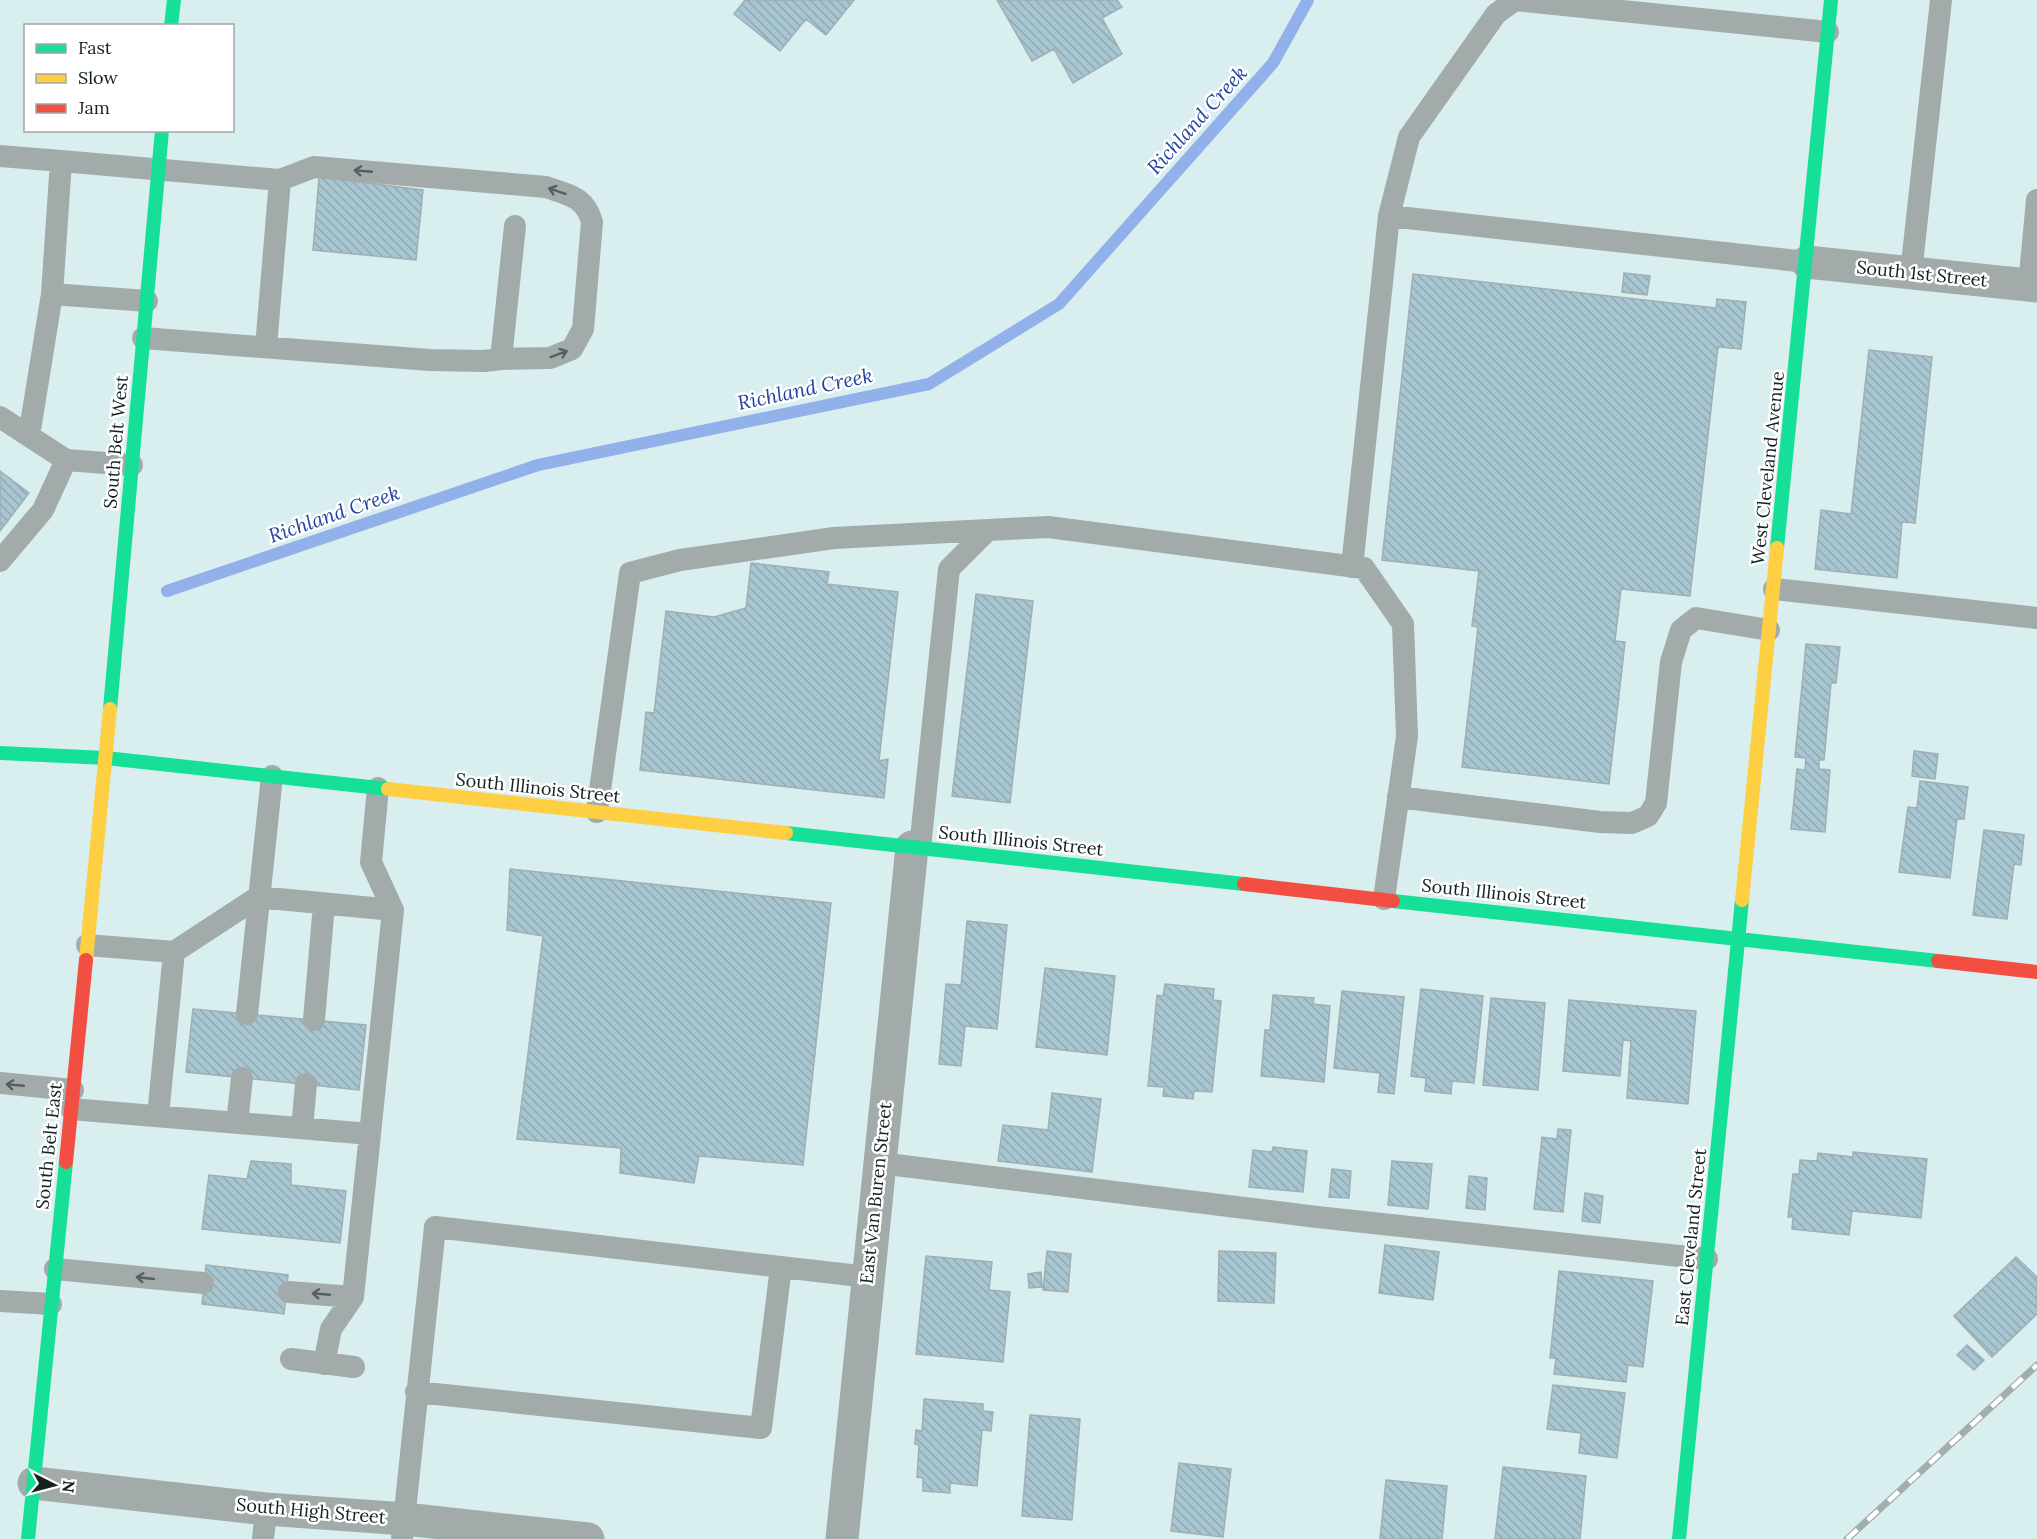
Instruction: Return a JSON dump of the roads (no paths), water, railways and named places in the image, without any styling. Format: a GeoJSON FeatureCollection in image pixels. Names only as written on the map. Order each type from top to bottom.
{"type":"FeatureCollection","features":[{"type":"Feature","properties":{"kind":"main road"},"geometry":{"type":"LineString","coordinates":[[171,24],[174,0]]}},
{"type":"Feature","properties":{"kind":"main road","name":"West Cleveland Avenue"},"geometry":{"type":"LineString","coordinates":[[1738,939],[1807,262],[1831,0]]}},
{"type":"Feature","properties":{"kind":"main road","name":"South Belt West"},"geometry":{"type":"LineString","coordinates":[[106,758],[162,132]]}},
{"type":"Feature","properties":{"kind":"main road","name":"South Illinois Street"},"geometry":{"type":"LineString","coordinates":[[0,753],[106,758],[2037,972]]}},
{"type":"Feature","properties":{"kind":"main road","name":"South Belt East"},"geometry":{"type":"LineString","coordinates":[[28,1539],[106,758]]}},
{"type":"Feature","properties":{"kind":"main road","name":"East Cleveland Street"},"geometry":{"type":"LineString","coordinates":[[1679,1539],[1738,939]]}},
{"type":"Feature","properties":{"kind":"street","name":"South 1st Street"},"geometry":{"type":"LineString","coordinates":[[1807,262],[2033,286]]}},
{"type":"Feature","properties":{"kind":"street","name":"East Van Buren Street"},"geometry":{"type":"LineString","coordinates":[[842,1539],[879,1163],[916,847]]}},
{"type":"Feature","properties":{"kind":"street","name":"South High Street"},"geometry":{"type":"LineString","coordinates":[[33,1483],[264,1524],[588,1539]]}},
{"type":"Feature","properties":{"kind":"lane"},"geometry":{"type":"LineString","coordinates":[[1352,567],[1389,216],[1409,137],[1496,14],[1515,0],[1828,32]]}},
{"type":"Feature","properties":{"kind":"lane"},"geometry":{"type":"LineString","coordinates":[[1911,273],[1941,0]]}},
{"type":"Feature","properties":{"kind":"lane"},"geometry":{"type":"LineString","coordinates":[[0,156],[280,180],[314,167],[546,187],[575,197],[588,209],[592,222],[582,329],[572,349],[550,358],[484,361],[430,360],[143,338]]}},
{"type":"Feature","properties":{"kind":"lane"},"geometry":{"type":"LineString","coordinates":[[29,436],[52,294],[61,161]]}},
{"type":"Feature","properties":{"kind":"lane"},"geometry":{"type":"LineString","coordinates":[[266,347],[280,180]]}},
{"type":"Feature","properties":{"kind":"lane"},"geometry":{"type":"LineString","coordinates":[[2033,286],[2037,200]]}},
{"type":"Feature","properties":{"kind":"lane"},"geometry":{"type":"LineString","coordinates":[[1389,216],[1807,262]]}},
{"type":"Feature","properties":{"kind":"lane"},"geometry":{"type":"LineString","coordinates":[[501,359],[515,226]]}},
{"type":"Feature","properties":{"kind":"lane"},"geometry":{"type":"LineString","coordinates":[[52,294],[147,301]]}},
{"type":"Feature","properties":{"kind":"lane"},"geometry":{"type":"LineString","coordinates":[[0,417],[66,460],[132,465]]}},
{"type":"Feature","properties":{"kind":"lane"},"geometry":{"type":"LineString","coordinates":[[0,561],[44,510],[66,460]]}},
{"type":"Feature","properties":{"kind":"lane"},"geometry":{"type":"LineString","coordinates":[[597,812],[630,573],[692,558],[834,538],[1048,527],[1364,568],[1403,624],[1407,736],[1384,899]]}},
{"type":"Feature","properties":{"kind":"lane"},"geometry":{"type":"LineString","coordinates":[[916,847],[949,569],[988,530]]}},
{"type":"Feature","properties":{"kind":"lane"},"geometry":{"type":"LineString","coordinates":[[1774,590],[2037,618]]}},
{"type":"Feature","properties":{"kind":"lane"},"geometry":{"type":"LineString","coordinates":[[1398,797],[1600,822],[1632,823],[1648,816],[1656,802],[1671,662],[1681,630],[1696,618],[1769,630]]}},
{"type":"Feature","properties":{"kind":"lane"},"geometry":{"type":"LineString","coordinates":[[248,1014],[272,776]]}},
{"type":"Feature","properties":{"kind":"lane"},"geometry":{"type":"LineString","coordinates":[[324,1364],[331,1329],[353,1297],[393,910],[371,862],[378,788]]}},
{"type":"Feature","properties":{"kind":"lane"},"geometry":{"type":"LineString","coordinates":[[87,945],[174,952],[258,897],[393,910]]}},
{"type":"Feature","properties":{"kind":"lane"},"geometry":{"type":"LineString","coordinates":[[314,1020],[324,904]]}},
{"type":"Feature","properties":{"kind":"lane"},"geometry":{"type":"LineString","coordinates":[[158,1116],[174,952]]}},
{"type":"Feature","properties":{"kind":"lane"},"geometry":{"type":"LineString","coordinates":[[237,1123],[242,1078]]}},
{"type":"Feature","properties":{"kind":"lane"},"geometry":{"type":"LineString","coordinates":[[0,1083],[158,1116],[370,1134]]}},
{"type":"Feature","properties":{"kind":"lane"},"geometry":{"type":"LineString","coordinates":[[302,1128],[306,1084]]}},
{"type":"Feature","properties":{"kind":"lane"},"geometry":{"type":"LineString","coordinates":[[879,1163],[1317,1217],[1707,1259]]}},
{"type":"Feature","properties":{"kind":"lane"},"geometry":{"type":"LineString","coordinates":[[404,1529],[416,1392],[435,1227],[868,1277]]}},
{"type":"Feature","properties":{"kind":"lane"},"geometry":{"type":"LineString","coordinates":[[416,1392],[761,1428],[781,1267]]}},
{"type":"Feature","properties":{"kind":"lane"},"geometry":{"type":"LineString","coordinates":[[55,1269],[203,1283]]}},
{"type":"Feature","properties":{"kind":"lane"},"geometry":{"type":"LineString","coordinates":[[289,1292],[353,1297]]}},
{"type":"Feature","properties":{"kind":"lane"},"geometry":{"type":"LineString","coordinates":[[0,1301],[51,1304]]}},
{"type":"Feature","properties":{"kind":"lane"},"geometry":{"type":"LineString","coordinates":[[291,1359],[354,1367]]}},
{"type":"Feature","properties":{"kind":"waterway","name":"Richland Creek"},"geometry":{"type":"LineString","coordinates":[[167,591],[538,465],[929,384],[1059,304],[1273,63],[1308,0]]}},
{"type":"Feature","properties":{"kind":"railway"},"geometry":{"type":"LineString","coordinates":[[1847,1539],[2037,1365]]}}]}
